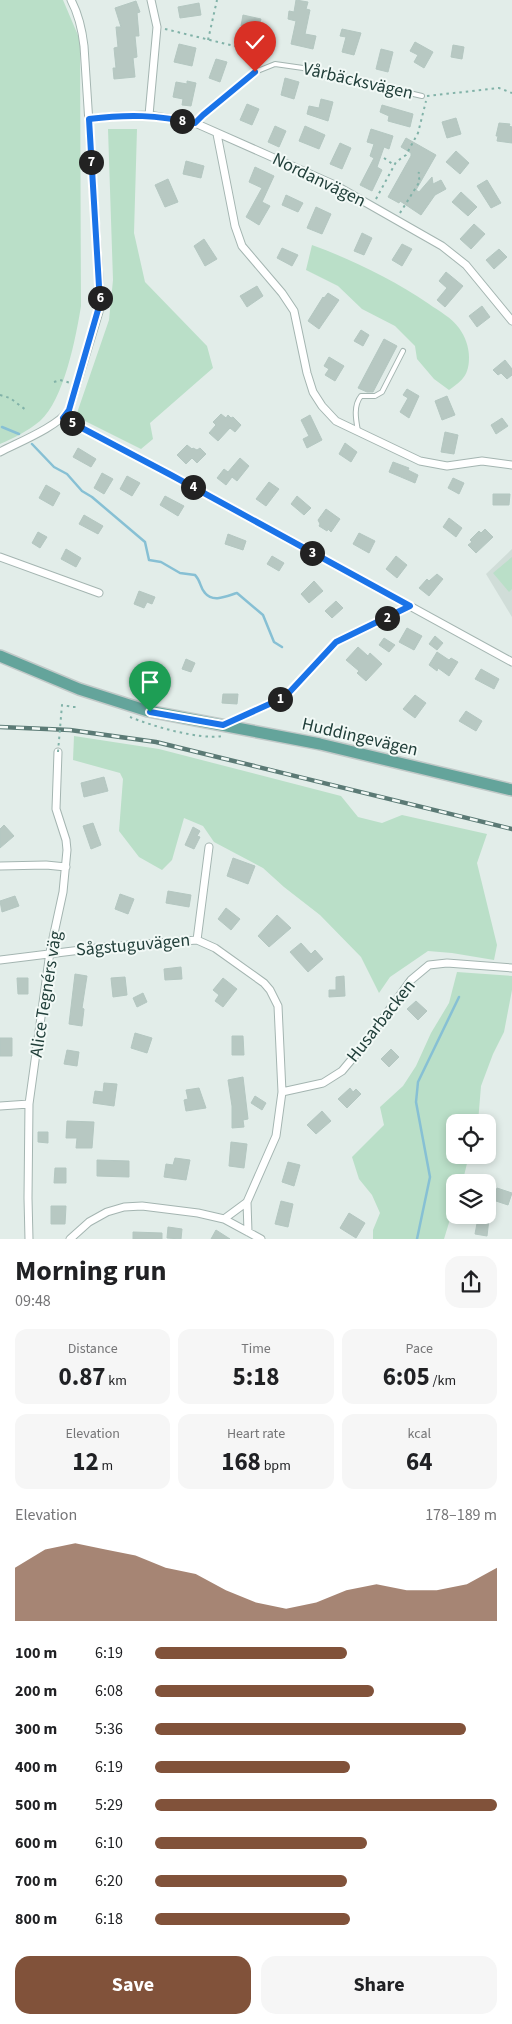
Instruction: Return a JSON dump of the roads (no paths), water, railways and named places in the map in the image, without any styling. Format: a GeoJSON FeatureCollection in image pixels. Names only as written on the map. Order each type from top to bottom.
{"type":"FeatureCollection","features":[{"type":"Feature","properties":{"kind":"main road","name":"Huddingevägen"},"geometry":{"type":"LineString","coordinates":[[0,656],[79,689],[164,715],[320,744],[512,790]]}},
{"type":"Feature","properties":{"kind":"street"},"geometry":{"type":"LineString","coordinates":[[0,452],[63,418],[69,410],[100,303],[81,23],[78,12],[71,0]]}},
{"type":"Feature","properties":{"kind":"street"},"geometry":{"type":"LineString","coordinates":[[149,115],[157,27],[151,0]]}},
{"type":"Feature","properties":{"kind":"street","name":"Nordanvägen"},"geometry":{"type":"LineString","coordinates":[[89,119],[149,115],[195,123],[327,181],[396,219],[458,257],[512,321]]}},
{"type":"Feature","properties":{"kind":"street"},"geometry":{"type":"LineString","coordinates":[[217,134],[242,246],[282,293],[294,311],[307,373],[313,392],[322,406],[336,421],[420,461],[446,466],[482,462],[512,465]]}},
{"type":"Feature","properties":{"kind":"street"},"geometry":{"type":"LineString","coordinates":[[63,418],[512,662]]}},
{"type":"Feature","properties":{"kind":"street"},"geometry":{"type":"LineString","coordinates":[[0,557],[99,593]]}},
{"type":"Feature","properties":{"kind":"street"},"geometry":{"type":"LineString","coordinates":[[223,725],[285,697],[336,642],[410,606]]}},
{"type":"Feature","properties":{"kind":"street","name":"Alice Tegnérs väg"},"geometry":{"type":"LineString","coordinates":[[29,1239],[29,1104],[50,952],[63,892],[66,867],[66,840],[56,809],[58,752]]}},
{"type":"Feature","properties":{"kind":"street"},"geometry":{"type":"LineString","coordinates":[[197,940],[209,847]]}},
{"type":"Feature","properties":{"kind":"street"},"geometry":{"type":"LineString","coordinates":[[0,866],[46,865],[66,867]]}},
{"type":"Feature","properties":{"kind":"street","name":"Sågstuguvägen"},"geometry":{"type":"LineString","coordinates":[[0,960],[50,952],[197,940],[214,948],[264,983],[274,997],[279,1012],[282,1092],[276,1136],[247,1202],[248,1232]]}},
{"type":"Feature","properties":{"kind":"street","name":"Husarbacken"},"geometry":{"type":"LineString","coordinates":[[282,1092],[323,1083],[342,1071],[363,1046],[411,980],[429,966],[447,963],[512,968]]}},
{"type":"Feature","properties":{"kind":"street"},"geometry":{"type":"LineString","coordinates":[[0,1106],[29,1104]]}},
{"type":"Feature","properties":{"kind":"street","name":"Sågstuguvägen"},"geometry":{"type":"LineString","coordinates":[[224,1219],[247,1202]]}},
{"type":"Feature","properties":{"kind":"street"},"geometry":{"type":"LineString","coordinates":[[70,1239],[89,1222],[107,1212],[124,1207],[142,1206],[198,1213],[224,1219],[261,1239]]}},
{"type":"Feature","properties":{"kind":"lane","name":"Vårbäcksvägen"},"geometry":{"type":"LineString","coordinates":[[195,123],[255,72],[275,64],[303,68],[425,96]]}},
{"type":"Feature","properties":{"kind":"lane"},"geometry":{"type":"LineString","coordinates":[[358,431],[356,407],[358,400],[361,396],[375,396],[382,392],[404,351]]}},
{"type":"Feature","properties":{"kind":"waterway"},"geometry":{"type":"LineString","coordinates":[[2,427],[19,434]]}},
{"type":"Feature","properties":{"kind":"waterway"},"geometry":{"type":"LineString","coordinates":[[32,444],[54,467],[67,474],[82,491],[92,497],[145,542],[149,560],[161,562],[180,573],[195,575],[203,591],[212,598],[220,598],[237,593],[263,615],[274,642],[282,647]]}},
{"type":"Feature","properties":{"kind":"waterway"},"geometry":{"type":"LineString","coordinates":[[417,1239],[430,1177],[416,1102],[418,1082],[459,997]]}},
{"type":"Feature","properties":{"kind":"railway"},"geometry":{"type":"LineString","coordinates":[[0,727],[70,730],[156,742],[512,829]]}}]}
